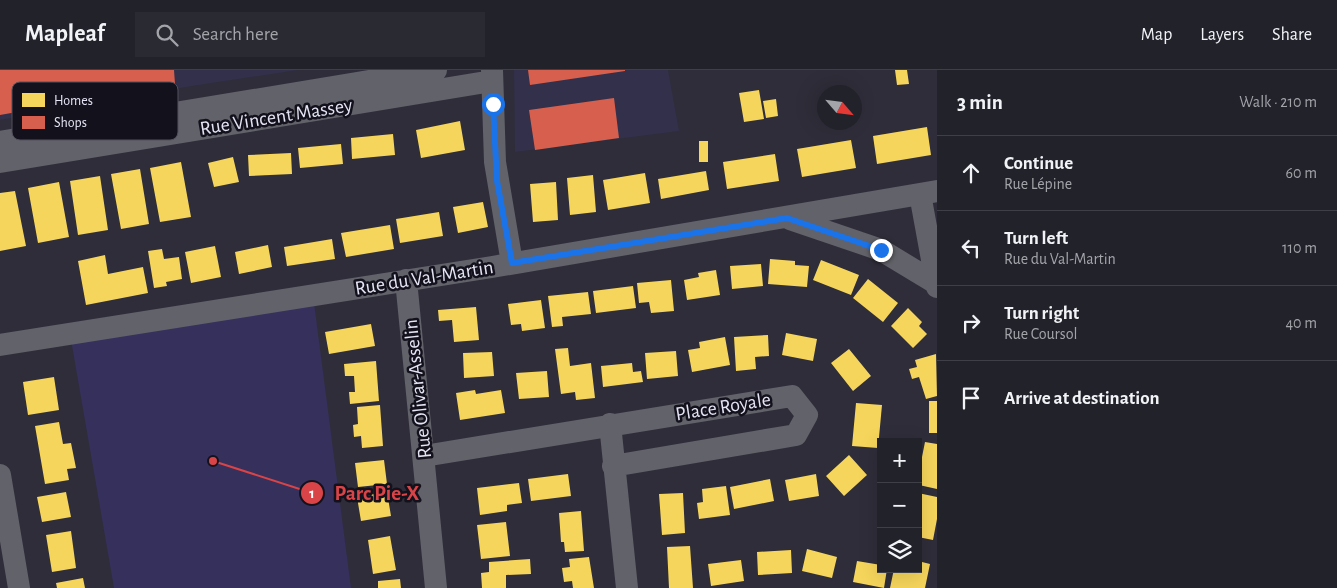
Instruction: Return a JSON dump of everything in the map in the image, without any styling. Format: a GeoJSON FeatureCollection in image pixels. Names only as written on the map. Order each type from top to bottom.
{"type":"FeatureCollection","features":[{"type":"Feature","properties":{"kind":"street","name":"Rue Vincent Massey"},"geometry":{"type":"LineString","coordinates":[[178,111],[392,74],[436,70]]}},
{"type":"Feature","properties":{"kind":"street","name":"Rue Vincent Massey"},"geometry":{"type":"LineString","coordinates":[[178,131],[492,76]]}},
{"type":"Feature","properties":{"kind":"street"},"geometry":{"type":"LineString","coordinates":[[492,76],[495,162],[512,263]]}},
{"type":"Feature","properties":{"kind":"street","name":"Rue Vincent Massey"},"geometry":{"type":"LineString","coordinates":[[0,162],[126,140]]}},
{"type":"Feature","properties":{"kind":"street"},"geometry":{"type":"LineString","coordinates":[[929,193],[936,283]]}},
{"type":"Feature","properties":{"kind":"street","name":"Rue du Val-Martin"},"geometry":{"type":"LineString","coordinates":[[0,345],[512,263],[929,193]]}},
{"type":"Feature","properties":{"kind":"street"},"geometry":{"type":"LineString","coordinates":[[787,218],[881,250],[936,283]]}},
{"type":"Feature","properties":{"kind":"street","name":"Rue Olivar-Asselin"},"geometry":{"type":"LineString","coordinates":[[406,280],[436,588]]}},
{"type":"Feature","properties":{"kind":"street","name":"Place Royale"},"geometry":{"type":"LineString","coordinates":[[424,456],[610,424],[792,396],[807,415],[796,435],[613,466]]}},
{"type":"Feature","properties":{"kind":"street"},"geometry":{"type":"LineString","coordinates":[[610,424],[627,588]]}},
{"type":"Feature","properties":{"kind":"street"},"geometry":{"type":"LineString","coordinates":[[0,475],[7,555],[19,588]]}},
{"type":"Feature","properties":{"kind":"shaded area"},"geometry":{"type":"Polygon","coordinates":[[[0,70],[298,70],[178,88],[178,82],[12,82],[12,118],[0,120],[0,70]]]}},
{"type":"Feature","properties":{"kind":"shaded area"},"geometry":{"type":"Polygon","coordinates":[[[514,70],[668,70],[679,131],[515,152],[514,70]]]}},
{"type":"Feature","properties":{"kind":"shaded area"},"geometry":{"type":"Polygon","coordinates":[[[313,295],[351,588],[114,588],[70,334],[313,295]]]}},
{"type":"Feature","properties":{"kind":"building: Homes"},"geometry":{"type":"Polygon","coordinates":[[[895,70],[907,70],[909,84],[897,85],[895,70]]]}},
{"type":"Feature","properties":{"kind":"building: Homes"},"geometry":{"type":"Polygon","coordinates":[[[759,90],[764,119],[744,122],[739,93],[759,90]]]}},
{"type":"Feature","properties":{"kind":"building: Homes"},"geometry":{"type":"Polygon","coordinates":[[[776,99],[778,116],[766,118],[763,101],[776,99]]]}},
{"type":"Feature","properties":{"kind":"building: Homes"},"geometry":{"type":"Polygon","coordinates":[[[460,121],[465,150],[421,158],[416,130],[460,121]]]}},
{"type":"Feature","properties":{"kind":"building: Homes"},"geometry":{"type":"Polygon","coordinates":[[[927,127],[931,155],[877,164],[873,136],[927,127]]]}},
{"type":"Feature","properties":{"kind":"building: Homes"},"geometry":{"type":"Polygon","coordinates":[[[393,134],[395,155],[352,159],[351,138],[393,134]]]}},
{"type":"Feature","properties":{"kind":"building: Homes"},"geometry":{"type":"Polygon","coordinates":[[[851,140],[856,168],[802,177],[797,149],[851,140]]]}},
{"type":"Feature","properties":{"kind":"building: Homes"},"geometry":{"type":"Polygon","coordinates":[[[699,141],[708,141],[708,162],[699,162],[699,141]]]}},
{"type":"Feature","properties":{"kind":"building: Homes"},"geometry":{"type":"Polygon","coordinates":[[[341,144],[343,164],[300,168],[298,148],[341,144]]]}},
{"type":"Feature","properties":{"kind":"building: Homes"},"geometry":{"type":"Polygon","coordinates":[[[291,153],[292,174],[249,176],[248,155],[291,153]]]}},
{"type":"Feature","properties":{"kind":"building: Homes"},"geometry":{"type":"Polygon","coordinates":[[[775,154],[779,181],[727,189],[723,162],[775,154]]]}},
{"type":"Feature","properties":{"kind":"building: Homes"},"geometry":{"type":"Polygon","coordinates":[[[233,157],[239,182],[214,187],[208,163],[233,157]]]}},
{"type":"Feature","properties":{"kind":"building: Homes"},"geometry":{"type":"Polygon","coordinates":[[[181,162],[191,217],[160,222],[150,168],[181,162]]]}},
{"type":"Feature","properties":{"kind":"building: Homes"},"geometry":{"type":"Polygon","coordinates":[[[140,169],[149,224],[121,229],[111,174],[140,169]]]}},
{"type":"Feature","properties":{"kind":"building: Homes"},"geometry":{"type":"Polygon","coordinates":[[[706,171],[709,190],[661,199],[658,179],[706,171]]]}},
{"type":"Feature","properties":{"kind":"building: Homes"},"geometry":{"type":"Polygon","coordinates":[[[645,173],[650,203],[608,210],[603,180],[645,173]]]}},
{"type":"Feature","properties":{"kind":"building: Homes"},"geometry":{"type":"Polygon","coordinates":[[[593,175],[596,212],[570,215],[567,178],[593,175]]]}},
{"type":"Feature","properties":{"kind":"building: Homes"},"geometry":{"type":"Polygon","coordinates":[[[100,176],[108,230],[78,235],[70,181],[100,176]]]}},
{"type":"Feature","properties":{"kind":"building: Homes"},"geometry":{"type":"Polygon","coordinates":[[[59,182],[69,237],[38,243],[28,188],[59,182]]]}},
{"type":"Feature","properties":{"kind":"building: Homes"},"geometry":{"type":"Polygon","coordinates":[[[556,182],[558,220],[533,222],[530,184],[556,182]]]}},
{"type":"Feature","properties":{"kind":"building: Homes"},"geometry":{"type":"Polygon","coordinates":[[[15,191],[26,246],[0,251],[0,193],[15,191]]]}},
{"type":"Feature","properties":{"kind":"building: Homes"},"geometry":{"type":"Polygon","coordinates":[[[483,202],[488,227],[458,233],[453,207],[483,202]]]}},
{"type":"Feature","properties":{"kind":"building: Homes"},"geometry":{"type":"Polygon","coordinates":[[[439,212],[443,236],[400,243],[396,219],[439,212]]]}},
{"type":"Feature","properties":{"kind":"building: Homes"},"geometry":{"type":"Polygon","coordinates":[[[390,225],[394,249],[346,257],[341,233],[390,225]]]}},
{"type":"Feature","properties":{"kind":"building: Homes"},"geometry":{"type":"Polygon","coordinates":[[[332,239],[335,259],[287,266],[284,247],[332,239]]]}},
{"type":"Feature","properties":{"kind":"building: Homes"},"geometry":{"type":"Polygon","coordinates":[[[268,245],[272,267],[239,274],[235,252],[268,245]]]}},
{"type":"Feature","properties":{"kind":"building: Homes"},"geometry":{"type":"Polygon","coordinates":[[[215,246],[221,277],[191,283],[185,252],[215,246]]]}},
{"type":"Feature","properties":{"kind":"building: Homes"},"geometry":{"type":"Polygon","coordinates":[[[162,249],[164,259],[179,257],[182,279],[166,282],[167,286],[154,288],[148,251],[162,249]]]}},
{"type":"Feature","properties":{"kind":"building: Homes"},"geometry":{"type":"Polygon","coordinates":[[[105,255],[108,274],[143,267],[148,293],[86,305],[78,261],[105,255]]]}},
{"type":"Feature","properties":{"kind":"building: Homes"},"geometry":{"type":"Polygon","coordinates":[[[770,259],[795,261],[795,265],[809,266],[807,287],[768,284],[770,259]]]}},
{"type":"Feature","properties":{"kind":"building: Homes"},"geometry":{"type":"Polygon","coordinates":[[[821,260],[859,275],[851,295],[813,280],[821,260]]]}},
{"type":"Feature","properties":{"kind":"building: Homes"},"geometry":{"type":"Polygon","coordinates":[[[761,264],[763,286],[732,289],[730,266],[761,264]]]}},
{"type":"Feature","properties":{"kind":"building: Homes"},"geometry":{"type":"Polygon","coordinates":[[[716,270],[720,295],[687,300],[684,280],[699,277],[698,273],[716,270]]]}},
{"type":"Feature","properties":{"kind":"building: Homes"},"geometry":{"type":"Polygon","coordinates":[[[868,279],[898,303],[883,322],[853,298],[868,279]]]}},
{"type":"Feature","properties":{"kind":"building: Homes"},"geometry":{"type":"Polygon","coordinates":[[[671,280],[674,311],[651,313],[649,302],[639,303],[637,283],[671,280]]]}},
{"type":"Feature","properties":{"kind":"building: Homes"},"geometry":{"type":"Polygon","coordinates":[[[633,286],[636,308],[596,313],[593,291],[633,286]]]}},
{"type":"Feature","properties":{"kind":"building: Homes"},"geometry":{"type":"Polygon","coordinates":[[[588,292],[591,314],[562,317],[563,326],[552,327],[548,296],[588,292]]]}},
{"type":"Feature","properties":{"kind":"building: Homes"},"geometry":{"type":"Polygon","coordinates":[[[541,300],[545,328],[522,331],[521,324],[511,325],[508,304],[541,300]]]}},
{"type":"Feature","properties":{"kind":"building: Homes"},"geometry":{"type":"Polygon","coordinates":[[[476,307],[479,340],[454,342],[452,320],[439,321],[438,310],[476,307]]]}},
{"type":"Feature","properties":{"kind":"building: Homes"},"geometry":{"type":"Polygon","coordinates":[[[908,308],[922,322],[919,326],[927,334],[913,348],[891,326],[908,308]]]}},
{"type":"Feature","properties":{"kind":"building: Homes"},"geometry":{"type":"Polygon","coordinates":[[[371,324],[375,346],[329,354],[325,332],[371,324]]]}},
{"type":"Feature","properties":{"kind":"building: Homes"},"geometry":{"type":"Polygon","coordinates":[[[786,333],[817,339],[813,361],[782,355],[786,333]]]}},
{"type":"Feature","properties":{"kind":"building: Homes"},"geometry":{"type":"Polygon","coordinates":[[[768,335],[769,356],[755,357],[756,369],[736,371],[734,337],[768,335]]]}},
{"type":"Feature","properties":{"kind":"building: Homes"},"geometry":{"type":"Polygon","coordinates":[[[725,337],[730,365],[692,372],[688,350],[700,348],[699,342],[725,337]]]}},
{"type":"Feature","properties":{"kind":"building: Homes"},"geometry":{"type":"Polygon","coordinates":[[[568,348],[570,366],[591,363],[595,398],[576,400],[575,392],[561,394],[555,349],[568,348]]]}},
{"type":"Feature","properties":{"kind":"building: Homes"},"geometry":{"type":"Polygon","coordinates":[[[849,349],[871,376],[853,391],[831,363],[849,349]]]}},
{"type":"Feature","properties":{"kind":"building: Homes"},"geometry":{"type":"Polygon","coordinates":[[[676,351],[678,376],[647,379],[645,353],[676,351]]]}},
{"type":"Feature","properties":{"kind":"building: Homes"},"geometry":{"type":"Polygon","coordinates":[[[492,352],[494,376],[464,378],[463,353],[492,352]]]}},
{"type":"Feature","properties":{"kind":"building: Homes"},"geometry":{"type":"Polygon","coordinates":[[[936,354],[937,396],[926,399],[919,377],[912,379],[909,369],[917,367],[915,360],[936,354]]]}},
{"type":"Feature","properties":{"kind":"building: Homes"},"geometry":{"type":"Polygon","coordinates":[[[376,361],[379,401],[350,404],[349,392],[355,392],[354,376],[345,376],[344,364],[376,361]]]}},
{"type":"Feature","properties":{"kind":"building: Homes"},"geometry":{"type":"Polygon","coordinates":[[[632,363],[633,372],[641,371],[643,382],[603,387],[601,366],[632,363]]]}},
{"type":"Feature","properties":{"kind":"building: Homes"},"geometry":{"type":"Polygon","coordinates":[[[547,371],[549,397],[519,399],[516,373],[547,371]]]}},
{"type":"Feature","properties":{"kind":"building: Homes"},"geometry":{"type":"Polygon","coordinates":[[[54,377],[59,410],[28,415],[23,382],[54,377]]]}},
{"type":"Feature","properties":{"kind":"building: Homes"},"geometry":{"type":"Polygon","coordinates":[[[475,390],[476,394],[501,390],[505,413],[460,420],[456,393],[475,390]]]}},
{"type":"Feature","properties":{"kind":"building: Homes"},"geometry":{"type":"Polygon","coordinates":[[[929,401],[937,401],[937,433],[929,433],[929,401]]]}},
{"type":"Feature","properties":{"kind":"building: Homes"},"geometry":{"type":"Polygon","coordinates":[[[856,403],[882,405],[877,448],[852,446],[856,403]]]}},
{"type":"Feature","properties":{"kind":"building: Homes"},"geometry":{"type":"Polygon","coordinates":[[[380,405],[383,446],[362,448],[361,436],[354,437],[353,425],[358,424],[357,407],[380,405]]]}},
{"type":"Feature","properties":{"kind":"building: Homes"},"geometry":{"type":"Polygon","coordinates":[[[59,422],[63,444],[71,443],[76,468],[67,469],[69,480],[45,484],[35,426],[59,422]]]}},
{"type":"Feature","properties":{"kind":"building: Homes"},"geometry":{"type":"Polygon","coordinates":[[[925,442],[937,444],[937,489],[922,486],[922,457],[925,442]]]}},
{"type":"Feature","properties":{"kind":"building: Homes"},"geometry":{"type":"Polygon","coordinates":[[[849,455],[867,475],[844,496],[826,476],[849,455]]]}},
{"type":"Feature","properties":{"kind":"building: Homes"},"geometry":{"type":"Polygon","coordinates":[[[384,460],[387,484],[358,487],[355,463],[384,460]]]}},
{"type":"Feature","properties":{"kind":"building: Homes"},"geometry":{"type":"Polygon","coordinates":[[[568,474],[571,496],[531,501],[528,479],[568,474]]]}},
{"type":"Feature","properties":{"kind":"building: Homes"},"geometry":{"type":"Polygon","coordinates":[[[816,474],[819,496],[789,501],[785,480],[816,474]]]}},
{"type":"Feature","properties":{"kind":"building: Homes"},"geometry":{"type":"Polygon","coordinates":[[[770,479],[774,501],[734,509],[730,487],[770,479]]]}},
{"type":"Feature","properties":{"kind":"building: Homes"},"geometry":{"type":"Polygon","coordinates":[[[519,483],[522,503],[507,505],[507,511],[480,515],[477,488],[519,483]]]}},
{"type":"Feature","properties":{"kind":"building: Homes"},"geometry":{"type":"Polygon","coordinates":[[[726,486],[730,515],[699,519],[697,503],[703,502],[702,489],[726,486]]]}},
{"type":"Feature","properties":{"kind":"building: Homes"},"geometry":{"type":"Polygon","coordinates":[[[66,492],[71,517],[42,522],[37,497],[66,492]]]}},
{"type":"Feature","properties":{"kind":"building: Homes"},"geometry":{"type":"Polygon","coordinates":[[[387,492],[391,516],[361,521],[357,497],[387,492]]]}},
{"type":"Feature","properties":{"kind":"building: Homes"},"geometry":{"type":"Polygon","coordinates":[[[683,493],[685,533],[662,535],[659,494],[683,493]]]}},
{"type":"Feature","properties":{"kind":"building: Homes"},"geometry":{"type":"Polygon","coordinates":[[[922,494],[937,497],[937,519],[933,540],[922,538],[922,494]]]}},
{"type":"Feature","properties":{"kind":"building: Homes"},"geometry":{"type":"Polygon","coordinates":[[[581,511],[584,551],[565,552],[564,542],[561,542],[559,513],[581,511]]]}},
{"type":"Feature","properties":{"kind":"building: Homes"},"geometry":{"type":"Polygon","coordinates":[[[506,522],[510,556],[481,559],[477,525],[506,522]]]}},
{"type":"Feature","properties":{"kind":"building: Homes"},"geometry":{"type":"Polygon","coordinates":[[[71,531],[76,568],[52,572],[46,535],[71,531]]]}},
{"type":"Feature","properties":{"kind":"building: Homes"},"geometry":{"type":"Polygon","coordinates":[[[390,536],[396,570],[373,574],[368,540],[390,536]]]}},
{"type":"Feature","properties":{"kind":"building: Homes"},"geometry":{"type":"Polygon","coordinates":[[[690,546],[693,588],[669,588],[667,547],[690,546]]]}},
{"type":"Feature","properties":{"kind":"building: Homes"},"geometry":{"type":"Polygon","coordinates":[[[807,549],[837,557],[832,578],[802,571],[807,549]]]}},
{"type":"Feature","properties":{"kind":"building: Homes"},"geometry":{"type":"Polygon","coordinates":[[[791,550],[792,573],[758,575],[757,552],[791,550]]]}},
{"type":"Feature","properties":{"kind":"building: Homes"},"geometry":{"type":"Polygon","coordinates":[[[589,557],[594,588],[573,588],[572,581],[564,582],[562,568],[570,567],[569,559],[589,557]]]}},
{"type":"Feature","properties":{"kind":"building: Homes"},"geometry":{"type":"Polygon","coordinates":[[[530,559],[531,574],[506,575],[506,588],[482,588],[481,573],[489,572],[489,562],[530,559]]]}},
{"type":"Feature","properties":{"kind":"building: Homes"},"geometry":{"type":"Polygon","coordinates":[[[741,560],[744,581],[711,586],[708,564],[741,560]]]}},
{"type":"Feature","properties":{"kind":"building: Homes"},"geometry":{"type":"Polygon","coordinates":[[[857,561],[877,564],[877,573],[886,573],[884,588],[853,582],[857,561]]]}},
{"type":"Feature","properties":{"kind":"building: Homes"},"geometry":{"type":"Polygon","coordinates":[[[922,562],[930,564],[925,588],[890,588],[893,573],[922,573],[922,562]]]}},
{"type":"Feature","properties":{"kind":"building: Homes"},"geometry":{"type":"Polygon","coordinates":[[[83,578],[85,588],[57,588],[56,583],[83,578]]]}},
{"type":"Feature","properties":{"kind":"building: Homes"},"geometry":{"type":"Polygon","coordinates":[[[400,579],[401,588],[378,588],[378,581],[400,579]]]}},
{"type":"Feature","properties":{"kind":"building: Shops"},"geometry":{"type":"Polygon","coordinates":[[[0,70],[174,70],[175,82],[12,82],[12,113],[0,115],[0,70]]]}},
{"type":"Feature","properties":{"kind":"building: Shops"},"geometry":{"type":"Polygon","coordinates":[[[528,70],[625,70],[625,71],[530,85],[528,70]]]}},
{"type":"Feature","properties":{"kind":"building: Shops"},"geometry":{"type":"Polygon","coordinates":[[[614,98],[619,138],[535,150],[529,110],[614,98]]]}},
{"type":"Feature","properties":{"kind":"place","name":"Parc Pie-X"},"geometry":{"type":"Point","coordinates":[213,461]}},
{"type":"Feature","properties":{"kind":"route"},"geometry":{"type":"LineString","coordinates":[[493,104],[493,136],[497,181],[512,263],[787,218],[881,250]]}}]}
